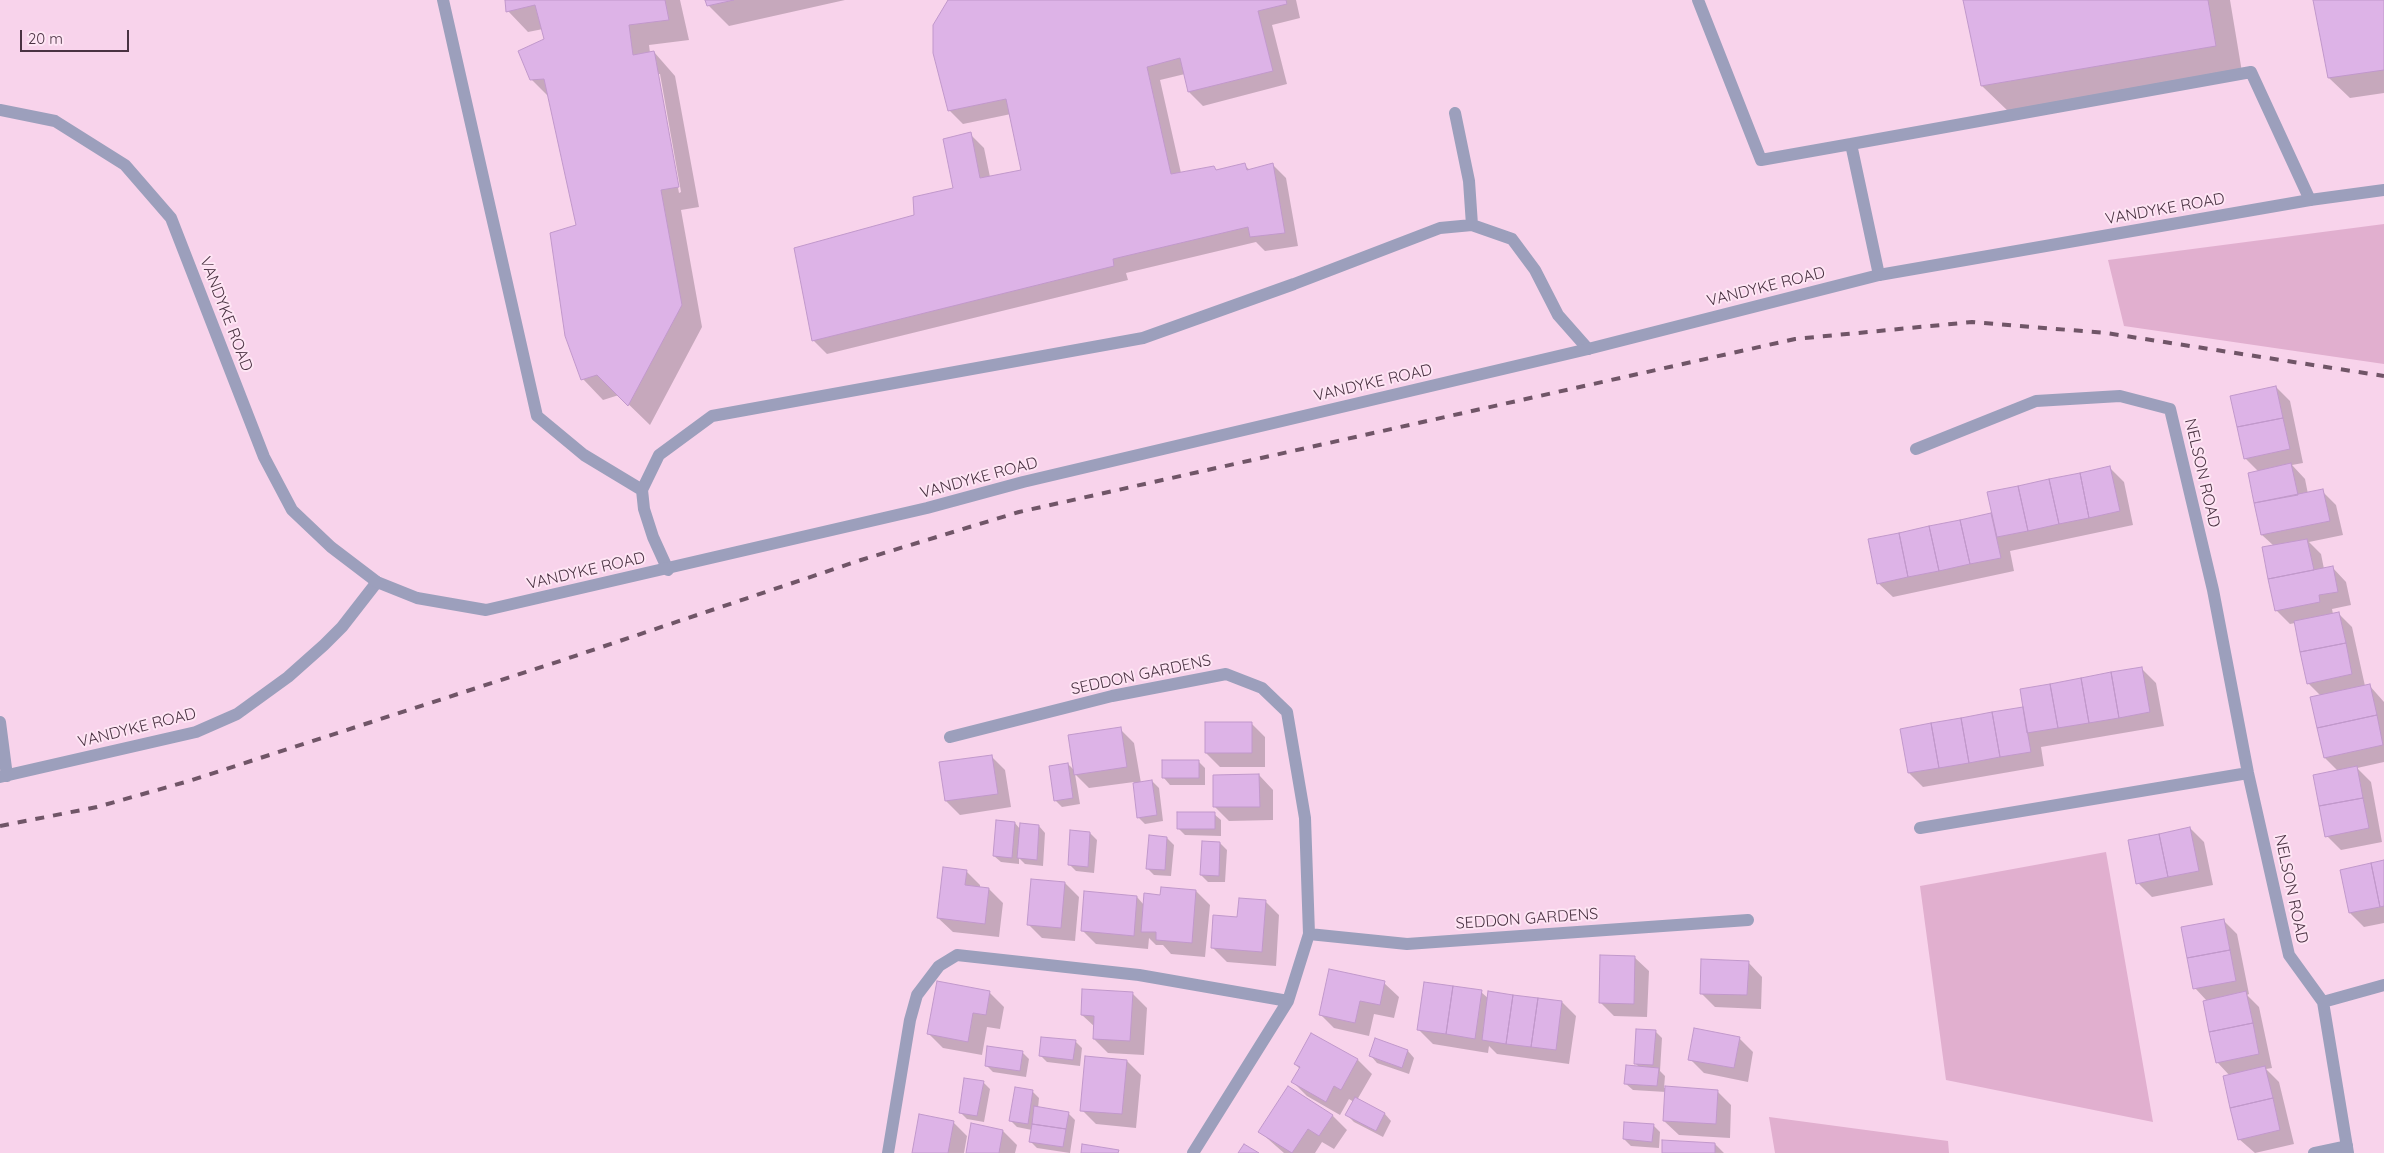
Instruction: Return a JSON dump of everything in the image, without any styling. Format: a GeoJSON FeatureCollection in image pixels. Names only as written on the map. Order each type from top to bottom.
{"type":"FeatureCollection","features":[{"type":"Feature","properties":{"kind":"street"},"geometry":{"type":"LineString","coordinates":[[443,0],[537,416],[584,456],[642,490]]}},
{"type":"Feature","properties":{"kind":"street"},"geometry":{"type":"LineString","coordinates":[[1698,0],[1761,160],[2251,72],[2310,200]]}},
{"type":"Feature","properties":{"kind":"street","name":"VANDYKE ROAD"},"geometry":{"type":"LineString","coordinates":[[0,110],[55,121],[125,165],[171,218],[264,457],[292,510],[331,547],[377,582],[417,598],[486,610],[668,570],[927,508],[1023,482],[1588,349],[1879,275],[2310,200],[2384,190]]}},
{"type":"Feature","properties":{"kind":"street"},"geometry":{"type":"LineString","coordinates":[[1455,113],[1469,180],[1472,225]]}},
{"type":"Feature","properties":{"kind":"street"},"geometry":{"type":"LineString","coordinates":[[1851,144],[1879,275]]}},
{"type":"Feature","properties":{"kind":"street"},"geometry":{"type":"LineString","coordinates":[[668,570],[653,537],[644,509],[642,490],[658,455],[712,416],[1143,338],[1294,284],[1440,228],[1472,225],[1512,239],[1535,270],[1558,315],[1588,349]]}},
{"type":"Feature","properties":{"kind":"street","name":"NELSON ROAD"},"geometry":{"type":"LineString","coordinates":[[1916,449],[2036,401],[2120,396],[2170,409],[2213,590],[2248,773],[2288,955],[2323,1002],[2348,1150]]}},
{"type":"Feature","properties":{"kind":"street","name":"VANDYKE ROAD"},"geometry":{"type":"LineString","coordinates":[[3,776],[196,732],[237,714],[288,677],[324,646],[342,627],[377,582]]}},
{"type":"Feature","properties":{"kind":"street","name":"SEDDON GARDENS"},"geometry":{"type":"LineString","coordinates":[[950,737],[1112,696],[1226,674],[1262,688],[1286,712],[1305,818],[1309,934],[1288,1001],[1193,1153]]}},
{"type":"Feature","properties":{"kind":"street"},"geometry":{"type":"LineString","coordinates":[[0,722],[3,776]]}},
{"type":"Feature","properties":{"kind":"street"},"geometry":{"type":"LineString","coordinates":[[1920,828],[2248,773]]}},
{"type":"Feature","properties":{"kind":"street","name":"SEDDON GARDENS"},"geometry":{"type":"LineString","coordinates":[[1309,934],[1407,944],[1748,920]]}},
{"type":"Feature","properties":{"kind":"street"},"geometry":{"type":"LineString","coordinates":[[888,1153],[910,1020],[917,995],[939,966],[957,955],[1139,975],[1288,1001]]}},
{"type":"Feature","properties":{"kind":"street"},"geometry":{"type":"LineString","coordinates":[[2323,1002],[2384,985]]}},
{"type":"Feature","properties":{"kind":"street"},"geometry":{"type":"LineString","coordinates":[[2314,1153],[2348,1150]]}},
{"type":"Feature","properties":{"kind":"shaded area"},"geometry":{"type":"Polygon","coordinates":[[[2384,224],[2384,364],[2124,326],[2108,260],[2384,224]]]}},
{"type":"Feature","properties":{"kind":"shaded area"},"geometry":{"type":"Polygon","coordinates":[[[2106,852],[2153,1122],[1946,1080],[1920,886],[2106,852]]]}},
{"type":"Feature","properties":{"kind":"shaded area"},"geometry":{"type":"Polygon","coordinates":[[[1769,1117],[1948,1141],[1949,1153],[1775,1153],[1769,1117]]]}},
{"type":"Feature","properties":{"kind":"building"},"geometry":{"type":"Polygon","coordinates":[[[505,0],[665,0],[669,20],[629,25],[633,55],[654,51],[655,55],[679,187],[661,190],[682,305],[628,406],[597,375],[581,380],[565,336],[550,233],[576,225],[544,79],[530,80],[518,51],[544,39],[535,5],[506,12],[505,0]]]}},
{"type":"Feature","properties":{"kind":"building"},"geometry":{"type":"Polygon","coordinates":[[[705,0],[734,0],[707,6],[705,0]]]}},
{"type":"Feature","properties":{"kind":"building"},"geometry":{"type":"Polygon","coordinates":[[[948,0],[1286,0],[1287,4],[1258,11],[1273,71],[1188,92],[1180,58],[1147,67],[1171,174],[1214,166],[1216,170],[1245,163],[1247,170],[1273,163],[1285,233],[1250,237],[1248,227],[1113,259],[1114,266],[812,341],[794,248],[914,215],[913,197],[953,188],[943,139],[971,132],[980,178],[1021,170],[1006,99],[948,111],[933,53],[933,25],[948,0]]]}},
{"type":"Feature","properties":{"kind":"building"},"geometry":{"type":"Polygon","coordinates":[[[1963,0],[2208,0],[2216,46],[1981,86],[1963,0]]]}},
{"type":"Feature","properties":{"kind":"building"},"geometry":{"type":"Polygon","coordinates":[[[2313,0],[2384,0],[2384,70],[2328,78],[2313,0]]]}},
{"type":"Feature","properties":{"kind":"building"},"geometry":{"type":"Polygon","coordinates":[[[2276,386],[2283,418],[2237,427],[2230,396],[2276,386]]]}},
{"type":"Feature","properties":{"kind":"building"},"geometry":{"type":"Polygon","coordinates":[[[2283,418],[2290,449],[2244,459],[2237,427],[2283,418]]]}},
{"type":"Feature","properties":{"kind":"building"},"geometry":{"type":"Polygon","coordinates":[[[2291,463],[2298,495],[2254,503],[2248,473],[2291,463]]]}},
{"type":"Feature","properties":{"kind":"building"},"geometry":{"type":"Polygon","coordinates":[[[2110,466],[2120,511],[2089,518],[2080,473],[2110,466]]]}},
{"type":"Feature","properties":{"kind":"building"},"geometry":{"type":"Polygon","coordinates":[[[2080,473],[2089,518],[2059,524],[2049,479],[2080,473]]]}},
{"type":"Feature","properties":{"kind":"building"},"geometry":{"type":"Polygon","coordinates":[[[2049,479],[2059,524],[2028,531],[2018,486],[2049,479]]]}},
{"type":"Feature","properties":{"kind":"building"},"geometry":{"type":"Polygon","coordinates":[[[2018,486],[2028,531],[1997,537],[1987,492],[2018,486]]]}},
{"type":"Feature","properties":{"kind":"building"},"geometry":{"type":"Polygon","coordinates":[[[2323,489],[2330,521],[2261,535],[2254,503],[2323,489]]]}},
{"type":"Feature","properties":{"kind":"building"},"geometry":{"type":"Polygon","coordinates":[[[1991,513],[2001,558],[1970,564],[1960,520],[1991,513]]]}},
{"type":"Feature","properties":{"kind":"building"},"geometry":{"type":"Polygon","coordinates":[[[1960,520],[1970,564],[1939,571],[1929,526],[1960,520]]]}},
{"type":"Feature","properties":{"kind":"building"},"geometry":{"type":"Polygon","coordinates":[[[1929,526],[1939,571],[1908,577],[1899,533],[1929,526]]]}},
{"type":"Feature","properties":{"kind":"building"},"geometry":{"type":"Polygon","coordinates":[[[1899,533],[1908,577],[1877,584],[1868,539],[1899,533]]]}},
{"type":"Feature","properties":{"kind":"building"},"geometry":{"type":"Polygon","coordinates":[[[2307,539],[2314,570],[2268,579],[2262,547],[2307,539]]]}},
{"type":"Feature","properties":{"kind":"building"},"geometry":{"type":"Polygon","coordinates":[[[2333,566],[2338,592],[2319,595],[2320,602],[2275,611],[2268,579],[2333,566]]]}},
{"type":"Feature","properties":{"kind":"building"},"geometry":{"type":"Polygon","coordinates":[[[2339,612],[2346,643],[2300,652],[2294,621],[2339,612]]]}},
{"type":"Feature","properties":{"kind":"building"},"geometry":{"type":"Polygon","coordinates":[[[2346,643],[2352,674],[2307,684],[2300,652],[2346,643]]]}},
{"type":"Feature","properties":{"kind":"building"},"geometry":{"type":"Polygon","coordinates":[[[2142,667],[2150,712],[2119,718],[2111,672],[2142,667]]]}},
{"type":"Feature","properties":{"kind":"building"},"geometry":{"type":"Polygon","coordinates":[[[2111,672],[2119,718],[2089,723],[2081,678],[2111,672]]]}},
{"type":"Feature","properties":{"kind":"building"},"geometry":{"type":"Polygon","coordinates":[[[2081,678],[2089,723],[2058,728],[2050,684],[2081,678]]]}},
{"type":"Feature","properties":{"kind":"building"},"geometry":{"type":"Polygon","coordinates":[[[2050,684],[2058,728],[2027,733],[2020,689],[2050,684]]]}},
{"type":"Feature","properties":{"kind":"building"},"geometry":{"type":"Polygon","coordinates":[[[2370,684],[2377,715],[2317,728],[2310,697],[2370,684]]]}},
{"type":"Feature","properties":{"kind":"building"},"geometry":{"type":"Polygon","coordinates":[[[2023,707],[2031,752],[2000,757],[1992,712],[2023,707]]]}},
{"type":"Feature","properties":{"kind":"building"},"geometry":{"type":"Polygon","coordinates":[[[1992,712],[2000,757],[1969,763],[1961,718],[1992,712]]]}},
{"type":"Feature","properties":{"kind":"building"},"geometry":{"type":"Polygon","coordinates":[[[2377,715],[2383,745],[2324,758],[2317,728],[2377,715]]]}},
{"type":"Feature","properties":{"kind":"building"},"geometry":{"type":"Polygon","coordinates":[[[1961,718],[1969,763],[1939,768],[1931,723],[1961,718]]]}},
{"type":"Feature","properties":{"kind":"building"},"geometry":{"type":"Polygon","coordinates":[[[1205,722],[1252,722],[1252,753],[1205,753],[1205,722]]]}},
{"type":"Feature","properties":{"kind":"building"},"geometry":{"type":"Polygon","coordinates":[[[1931,723],[1939,768],[1908,773],[1900,729],[1931,723]]]}},
{"type":"Feature","properties":{"kind":"building"},"geometry":{"type":"Polygon","coordinates":[[[1121,727],[1127,767],[1074,775],[1068,735],[1121,727]]]}},
{"type":"Feature","properties":{"kind":"building"},"geometry":{"type":"Polygon","coordinates":[[[992,755],[998,794],[945,801],[939,762],[992,755]]]}},
{"type":"Feature","properties":{"kind":"building"},"geometry":{"type":"Polygon","coordinates":[[[1162,760],[1199,760],[1199,778],[1162,778],[1162,760]]]}},
{"type":"Feature","properties":{"kind":"building"},"geometry":{"type":"Polygon","coordinates":[[[1068,763],[1073,798],[1054,801],[1049,766],[1068,763]]]}},
{"type":"Feature","properties":{"kind":"building"},"geometry":{"type":"Polygon","coordinates":[[[2357,766],[2363,798],[2319,806],[2313,775],[2357,766]]]}},
{"type":"Feature","properties":{"kind":"building"},"geometry":{"type":"Polygon","coordinates":[[[1259,774],[1260,807],[1213,807],[1213,775],[1259,774]]]}},
{"type":"Feature","properties":{"kind":"building"},"geometry":{"type":"Polygon","coordinates":[[[1152,780],[1157,815],[1137,818],[1133,783],[1152,780]]]}},
{"type":"Feature","properties":{"kind":"building"},"geometry":{"type":"Polygon","coordinates":[[[2363,798],[2369,828],[2325,837],[2319,806],[2363,798]]]}},
{"type":"Feature","properties":{"kind":"building"},"geometry":{"type":"Polygon","coordinates":[[[1177,812],[1215,812],[1215,829],[1177,829],[1177,812]]]}},
{"type":"Feature","properties":{"kind":"building"},"geometry":{"type":"Polygon","coordinates":[[[996,820],[1015,822],[1012,858],[993,856],[996,820]]]}},
{"type":"Feature","properties":{"kind":"building"},"geometry":{"type":"Polygon","coordinates":[[[1020,823],[1039,825],[1037,860],[1017,858],[1020,823]]]}},
{"type":"Feature","properties":{"kind":"building"},"geometry":{"type":"Polygon","coordinates":[[[2190,827],[2199,871],[2168,877],[2159,834],[2190,827]]]}},
{"type":"Feature","properties":{"kind":"building"},"geometry":{"type":"Polygon","coordinates":[[[1070,830],[1090,832],[1088,867],[1068,865],[1070,830]]]}},
{"type":"Feature","properties":{"kind":"building"},"geometry":{"type":"Polygon","coordinates":[[[2159,834],[2168,877],[2136,884],[2128,840],[2159,834]]]}},
{"type":"Feature","properties":{"kind":"building"},"geometry":{"type":"Polygon","coordinates":[[[1149,835],[1167,837],[1165,870],[1146,869],[1149,835]]]}},
{"type":"Feature","properties":{"kind":"building"},"geometry":{"type":"Polygon","coordinates":[[[1202,841],[1220,842],[1219,876],[1200,875],[1202,841]]]}},
{"type":"Feature","properties":{"kind":"building"},"geometry":{"type":"Polygon","coordinates":[[[2384,860],[2384,906],[2380,907],[2371,863],[2384,860]]]}},
{"type":"Feature","properties":{"kind":"building"},"geometry":{"type":"Polygon","coordinates":[[[2371,863],[2380,907],[2349,913],[2340,870],[2371,863]]]}},
{"type":"Feature","properties":{"kind":"building"},"geometry":{"type":"Polygon","coordinates":[[[943,867],[967,870],[965,885],[989,888],[985,924],[937,918],[943,867]]]}},
{"type":"Feature","properties":{"kind":"building"},"geometry":{"type":"Polygon","coordinates":[[[1031,879],[1065,882],[1061,928],[1027,925],[1031,879]]]}},
{"type":"Feature","properties":{"kind":"building"},"geometry":{"type":"Polygon","coordinates":[[[1161,887],[1196,890],[1192,943],[1156,940],[1156,932],[1141,932],[1144,893],[1160,895],[1161,887]]]}},
{"type":"Feature","properties":{"kind":"building"},"geometry":{"type":"Polygon","coordinates":[[[1084,891],[1137,896],[1134,936],[1081,931],[1084,891]]]}},
{"type":"Feature","properties":{"kind":"building"},"geometry":{"type":"Polygon","coordinates":[[[1239,898],[1266,900],[1262,952],[1211,948],[1213,915],[1237,917],[1239,898]]]}},
{"type":"Feature","properties":{"kind":"building"},"geometry":{"type":"Polygon","coordinates":[[[2224,919],[2230,950],[2187,958],[2181,927],[2224,919]]]}},
{"type":"Feature","properties":{"kind":"building"},"geometry":{"type":"Polygon","coordinates":[[[2230,950],[2236,981],[2193,989],[2187,958],[2230,950]]]}},
{"type":"Feature","properties":{"kind":"building"},"geometry":{"type":"Polygon","coordinates":[[[1600,955],[1635,956],[1634,1004],[1599,1003],[1600,955]]]}},
{"type":"Feature","properties":{"kind":"building"},"geometry":{"type":"Polygon","coordinates":[[[1701,959],[1749,961],[1747,995],[1700,994],[1701,959]]]}},
{"type":"Feature","properties":{"kind":"building"},"geometry":{"type":"Polygon","coordinates":[[[1329,969],[1385,981],[1380,1005],[1360,1001],[1355,1023],[1319,1015],[1329,969]]]}},
{"type":"Feature","properties":{"kind":"building"},"geometry":{"type":"Polygon","coordinates":[[[937,981],[990,991],[986,1015],[973,1013],[968,1042],[927,1034],[937,981]]]}},
{"type":"Feature","properties":{"kind":"building"},"geometry":{"type":"Polygon","coordinates":[[[1424,982],[1453,986],[1446,1034],[1417,1030],[1424,982]]]}},
{"type":"Feature","properties":{"kind":"building"},"geometry":{"type":"Polygon","coordinates":[[[1453,986],[1482,990],[1475,1039],[1446,1034],[1453,986]]]}},
{"type":"Feature","properties":{"kind":"building"},"geometry":{"type":"Polygon","coordinates":[[[1082,989],[1133,992],[1130,1041],[1093,1039],[1094,1016],[1081,1015],[1082,989]]]}},
{"type":"Feature","properties":{"kind":"building"},"geometry":{"type":"Polygon","coordinates":[[[1488,991],[1513,995],[1506,1044],[1482,1040],[1488,991]]]}},
{"type":"Feature","properties":{"kind":"building"},"geometry":{"type":"Polygon","coordinates":[[[2246,991],[2253,1023],[2209,1032],[2203,1001],[2246,991]]]}},
{"type":"Feature","properties":{"kind":"building"},"geometry":{"type":"Polygon","coordinates":[[[1513,995],[1538,998],[1531,1047],[1506,1044],[1513,995]]]}},
{"type":"Feature","properties":{"kind":"building"},"geometry":{"type":"Polygon","coordinates":[[[1538,998],[1562,1001],[1556,1050],[1531,1047],[1538,998]]]}},
{"type":"Feature","properties":{"kind":"building"},"geometry":{"type":"Polygon","coordinates":[[[2253,1023],[2259,1054],[2216,1063],[2209,1032],[2253,1023]]]}},
{"type":"Feature","properties":{"kind":"building"},"geometry":{"type":"Polygon","coordinates":[[[1694,1028],[1740,1037],[1734,1068],[1688,1060],[1694,1028]]]}},
{"type":"Feature","properties":{"kind":"building"},"geometry":{"type":"Polygon","coordinates":[[[1636,1029],[1656,1030],[1653,1065],[1634,1064],[1636,1029]]]}},
{"type":"Feature","properties":{"kind":"building"},"geometry":{"type":"Polygon","coordinates":[[[1311,1033],[1358,1059],[1341,1090],[1334,1086],[1326,1102],[1291,1082],[1300,1067],[1294,1064],[1311,1033]]]}},
{"type":"Feature","properties":{"kind":"building"},"geometry":{"type":"Polygon","coordinates":[[[1041,1037],[1076,1040],[1073,1060],[1039,1056],[1041,1037]]]}},
{"type":"Feature","properties":{"kind":"building"},"geometry":{"type":"Polygon","coordinates":[[[1375,1038],[1408,1050],[1402,1068],[1369,1056],[1375,1038]]]}},
{"type":"Feature","properties":{"kind":"building"},"geometry":{"type":"Polygon","coordinates":[[[987,1046],[1023,1051],[1020,1071],[985,1066],[987,1046]]]}},
{"type":"Feature","properties":{"kind":"building"},"geometry":{"type":"Polygon","coordinates":[[[1085,1056],[1127,1060],[1122,1114],[1080,1111],[1085,1056]]]}},
{"type":"Feature","properties":{"kind":"building"},"geometry":{"type":"Polygon","coordinates":[[[1626,1065],[1659,1068],[1657,1086],[1624,1084],[1626,1065]]]}},
{"type":"Feature","properties":{"kind":"building"},"geometry":{"type":"Polygon","coordinates":[[[2265,1066],[2273,1098],[2230,1108],[2223,1076],[2265,1066]]]}},
{"type":"Feature","properties":{"kind":"building"},"geometry":{"type":"Polygon","coordinates":[[[964,1078],[984,1081],[977,1116],[959,1113],[964,1078]]]}},
{"type":"Feature","properties":{"kind":"building"},"geometry":{"type":"Polygon","coordinates":[[[1288,1086],[1333,1115],[1319,1136],[1308,1129],[1292,1153],[1258,1132],[1288,1086]]]}},
{"type":"Feature","properties":{"kind":"building"},"geometry":{"type":"Polygon","coordinates":[[[1665,1086],[1718,1090],[1716,1124],[1663,1121],[1665,1086]]]}},
{"type":"Feature","properties":{"kind":"building"},"geometry":{"type":"Polygon","coordinates":[[[1015,1087],[1033,1090],[1028,1124],[1009,1121],[1015,1087]]]}},
{"type":"Feature","properties":{"kind":"building"},"geometry":{"type":"Polygon","coordinates":[[[1355,1097],[1385,1113],[1376,1131],[1345,1115],[1355,1097]]]}},
{"type":"Feature","properties":{"kind":"building"},"geometry":{"type":"Polygon","coordinates":[[[2273,1098],[2280,1130],[2238,1140],[2230,1108],[2273,1098]]]}},
{"type":"Feature","properties":{"kind":"building"},"geometry":{"type":"Polygon","coordinates":[[[1034,1106],[1069,1112],[1066,1129],[1032,1124],[1034,1106]]]}},
{"type":"Feature","properties":{"kind":"building"},"geometry":{"type":"Polygon","coordinates":[[[919,1114],[954,1121],[948,1153],[912,1153],[919,1114]]]}},
{"type":"Feature","properties":{"kind":"building"},"geometry":{"type":"Polygon","coordinates":[[[1624,1122],[1654,1124],[1652,1142],[1623,1139],[1624,1122]]]}},
{"type":"Feature","properties":{"kind":"building"},"geometry":{"type":"Polygon","coordinates":[[[971,1123],[1003,1130],[999,1153],[966,1153],[971,1123]]]}},
{"type":"Feature","properties":{"kind":"building"},"geometry":{"type":"Polygon","coordinates":[[[1032,1124],[1066,1129],[1063,1147],[1029,1142],[1032,1124]]]}},
{"type":"Feature","properties":{"kind":"building"},"geometry":{"type":"Polygon","coordinates":[[[1662,1140],[1715,1143],[1715,1153],[1662,1153],[1662,1140]]]}},
{"type":"Feature","properties":{"kind":"building"},"geometry":{"type":"Polygon","coordinates":[[[1082,1144],[1119,1150],[1118,1153],[1081,1153],[1082,1144]]]}},
{"type":"Feature","properties":{"kind":"building"},"geometry":{"type":"Polygon","coordinates":[[[1244,1144],[1259,1153],[1238,1153],[1244,1144]]]}},
{"type":"Feature","properties":{"kind":"railway"},"geometry":{"type":"LineString","coordinates":[[0,826],[97,807],[189,781],[563,660],[861,560],[1019,512],[1795,339],[1972,322],[2106,333],[2384,376]]}}]}
